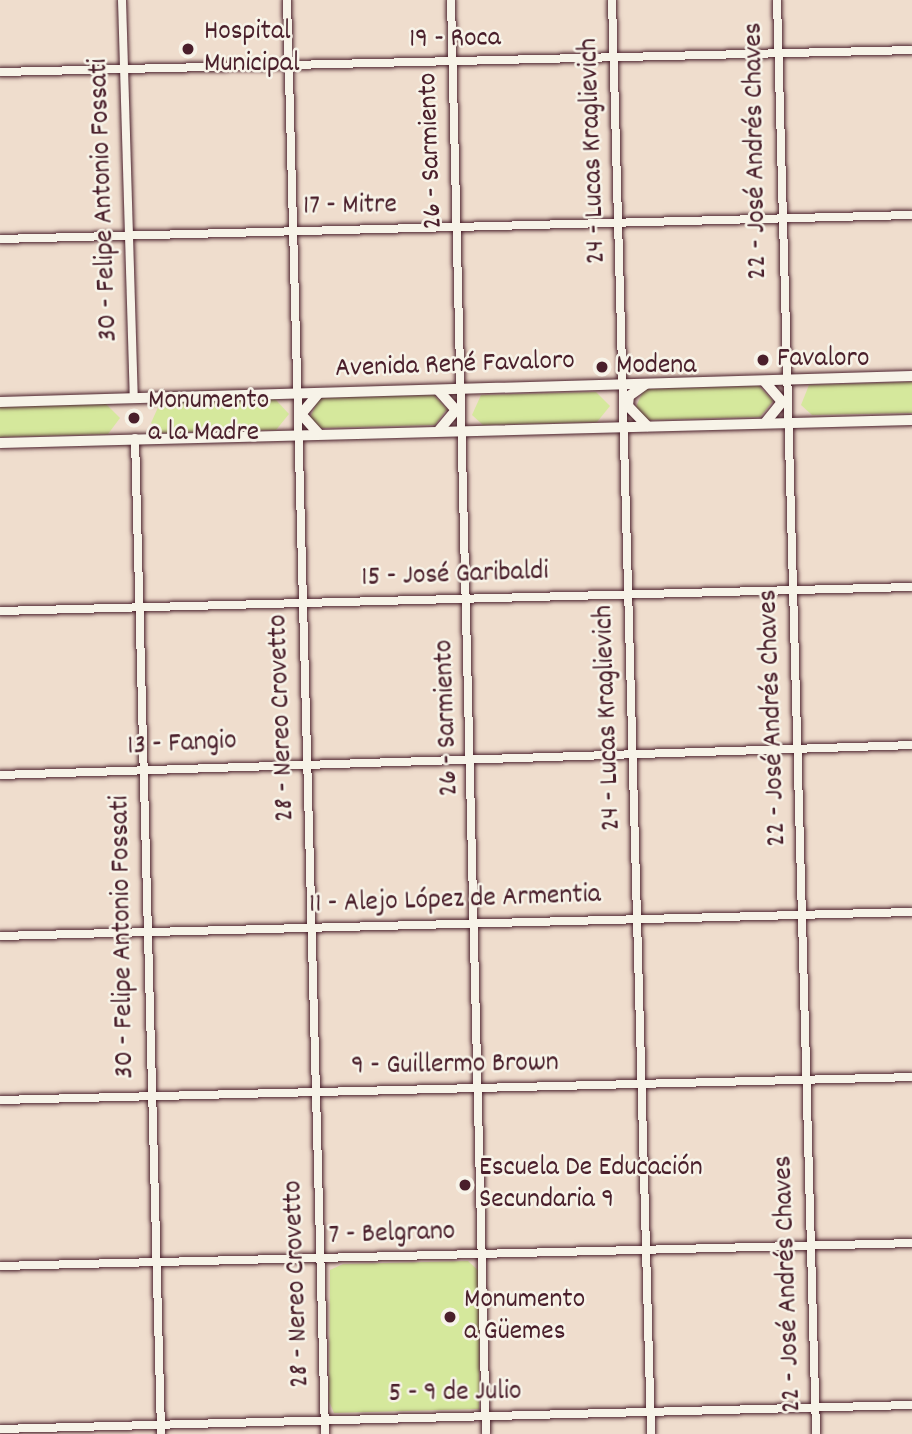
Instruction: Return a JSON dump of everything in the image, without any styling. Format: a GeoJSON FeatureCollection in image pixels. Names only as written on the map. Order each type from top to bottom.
{"type":"FeatureCollection","features":[{"type":"Feature","properties":{"kind":"main road","name":"Avenida René Favaloro"},"geometry":{"type":"LineString","coordinates":[[0,402],[912,376]]}},
{"type":"Feature","properties":{"kind":"main road"},"geometry":{"type":"LineString","coordinates":[[762,380],[782,402],[781,411],[764,423]]}},
{"type":"Feature","properties":{"kind":"main road"},"geometry":{"type":"LineString","coordinates":[[648,383],[629,396],[628,405],[648,426]]}},
{"type":"Feature","properties":{"kind":"main road"},"geometry":{"type":"LineString","coordinates":[[434,389],[453,400],[456,410],[455,419],[437,432]]}},
{"type":"Feature","properties":{"kind":"main road"},"geometry":{"type":"LineString","coordinates":[[320,392],[302,405],[301,414],[320,435]]}},
{"type":"Feature","properties":{"kind":"main road"},"geometry":{"type":"LineString","coordinates":[[0,443],[912,419]]}},
{"type":"Feature","properties":{"kind":"street","name":"30 - Felipe Antonio Fossati"},"geometry":{"type":"LineString","coordinates":[[122,0],[134,400]]}},
{"type":"Feature","properties":{"kind":"street","name":"28 - Nereo Crovetto"},"geometry":{"type":"LineString","coordinates":[[287,0],[290,232],[325,1434]]}},
{"type":"Feature","properties":{"kind":"street","name":"26 - Sarmiento"},"geometry":{"type":"LineString","coordinates":[[451,0],[481,1088],[486,1434]]}},
{"type":"Feature","properties":{"kind":"street","name":"24 - Lucas Kraglievich"},"geometry":{"type":"LineString","coordinates":[[612,0],[651,1434]]}},
{"type":"Feature","properties":{"kind":"street","name":"22 - José Andrés Chaves"},"geometry":{"type":"LineString","coordinates":[[778,0],[779,219],[798,748],[816,1434]]}},
{"type":"Feature","properties":{"kind":"street","name":"19 - Roca"},"geometry":{"type":"LineString","coordinates":[[0,72],[912,50]]}},
{"type":"Feature","properties":{"kind":"street","name":"17 - Mitre"},"geometry":{"type":"LineString","coordinates":[[0,239],[912,215]]}},
{"type":"Feature","properties":{"kind":"street","name":"30 - Felipe Antonio Fossati"},"geometry":{"type":"LineString","coordinates":[[135,438],[161,1429]]}},
{"type":"Feature","properties":{"kind":"street","name":"15 - José Garibaldi"},"geometry":{"type":"LineString","coordinates":[[0,611],[912,587]]}},
{"type":"Feature","properties":{"kind":"street","name":"13 - Fangio"},"geometry":{"type":"LineString","coordinates":[[0,775],[307,762],[912,745]]}},
{"type":"Feature","properties":{"kind":"street","name":"11 - Alejo López de Armentia"},"geometry":{"type":"LineString","coordinates":[[0,936],[912,912]]}},
{"type":"Feature","properties":{"kind":"street","name":"9 - Guillermo Brown"},"geometry":{"type":"LineString","coordinates":[[0,1100],[912,1077]]}},
{"type":"Feature","properties":{"kind":"street","name":"7 - Belgrano"},"geometry":{"type":"LineString","coordinates":[[0,1266],[320,1260],[912,1242]]}},
{"type":"Feature","properties":{"kind":"street","name":"5 - 9 de Julio"},"geometry":{"type":"LineString","coordinates":[[0,1429],[161,1429],[325,1420],[912,1405]]}},
{"type":"Feature","properties":{"kind":"green space"},"geometry":{"type":"Polygon","coordinates":[[[912,382],[912,413],[812,415],[801,405],[809,385],[912,382]]]}},
{"type":"Feature","properties":{"kind":"green space"},"geometry":{"type":"Polygon","coordinates":[[[759,386],[773,401],[760,417],[647,420],[635,409],[644,389],[759,386]]]}},
{"type":"Feature","properties":{"kind":"green space"},"geometry":{"type":"Polygon","coordinates":[[[596,392],[610,406],[597,422],[483,425],[472,415],[481,395],[596,392]]]}},
{"type":"Feature","properties":{"kind":"green space"},"geometry":{"type":"Polygon","coordinates":[[[434,395],[447,409],[435,425],[321,428],[310,418],[319,398],[434,395]]]}},
{"type":"Feature","properties":{"kind":"green space"},"geometry":{"type":"Polygon","coordinates":[[[275,399],[289,414],[276,430],[162,433],[151,423],[160,403],[275,399]]]}},
{"type":"Feature","properties":{"kind":"green space"},"geometry":{"type":"Polygon","coordinates":[[[106,404],[120,418],[108,434],[0,437],[0,407],[106,404]]]}},
{"type":"Feature","properties":{"kind":"green space"},"geometry":{"type":"Polygon","coordinates":[[[468,1261],[480,1272],[479,1409],[334,1413],[329,1401],[330,1270],[343,1264],[468,1261]]]}},
{"type":"Feature","properties":{"kind":"place","name":"Hospital Municipal"},"geometry":{"type":"Point","coordinates":[188,49]}},
{"type":"Feature","properties":{"kind":"place","name":"Favaloro"},"geometry":{"type":"Point","coordinates":[763,360]}},
{"type":"Feature","properties":{"kind":"place","name":"Modena"},"geometry":{"type":"Point","coordinates":[602,367]}},
{"type":"Feature","properties":{"kind":"place","name":"Monumento a la Madre"},"geometry":{"type":"Point","coordinates":[134,418]}},
{"type":"Feature","properties":{"kind":"place","name":"Escuela De Educación Secundaria 9"},"geometry":{"type":"Point","coordinates":[465,1185]}},
{"type":"Feature","properties":{"kind":"place","name":"Monumento a Güemes"},"geometry":{"type":"Point","coordinates":[450,1317]}}]}
